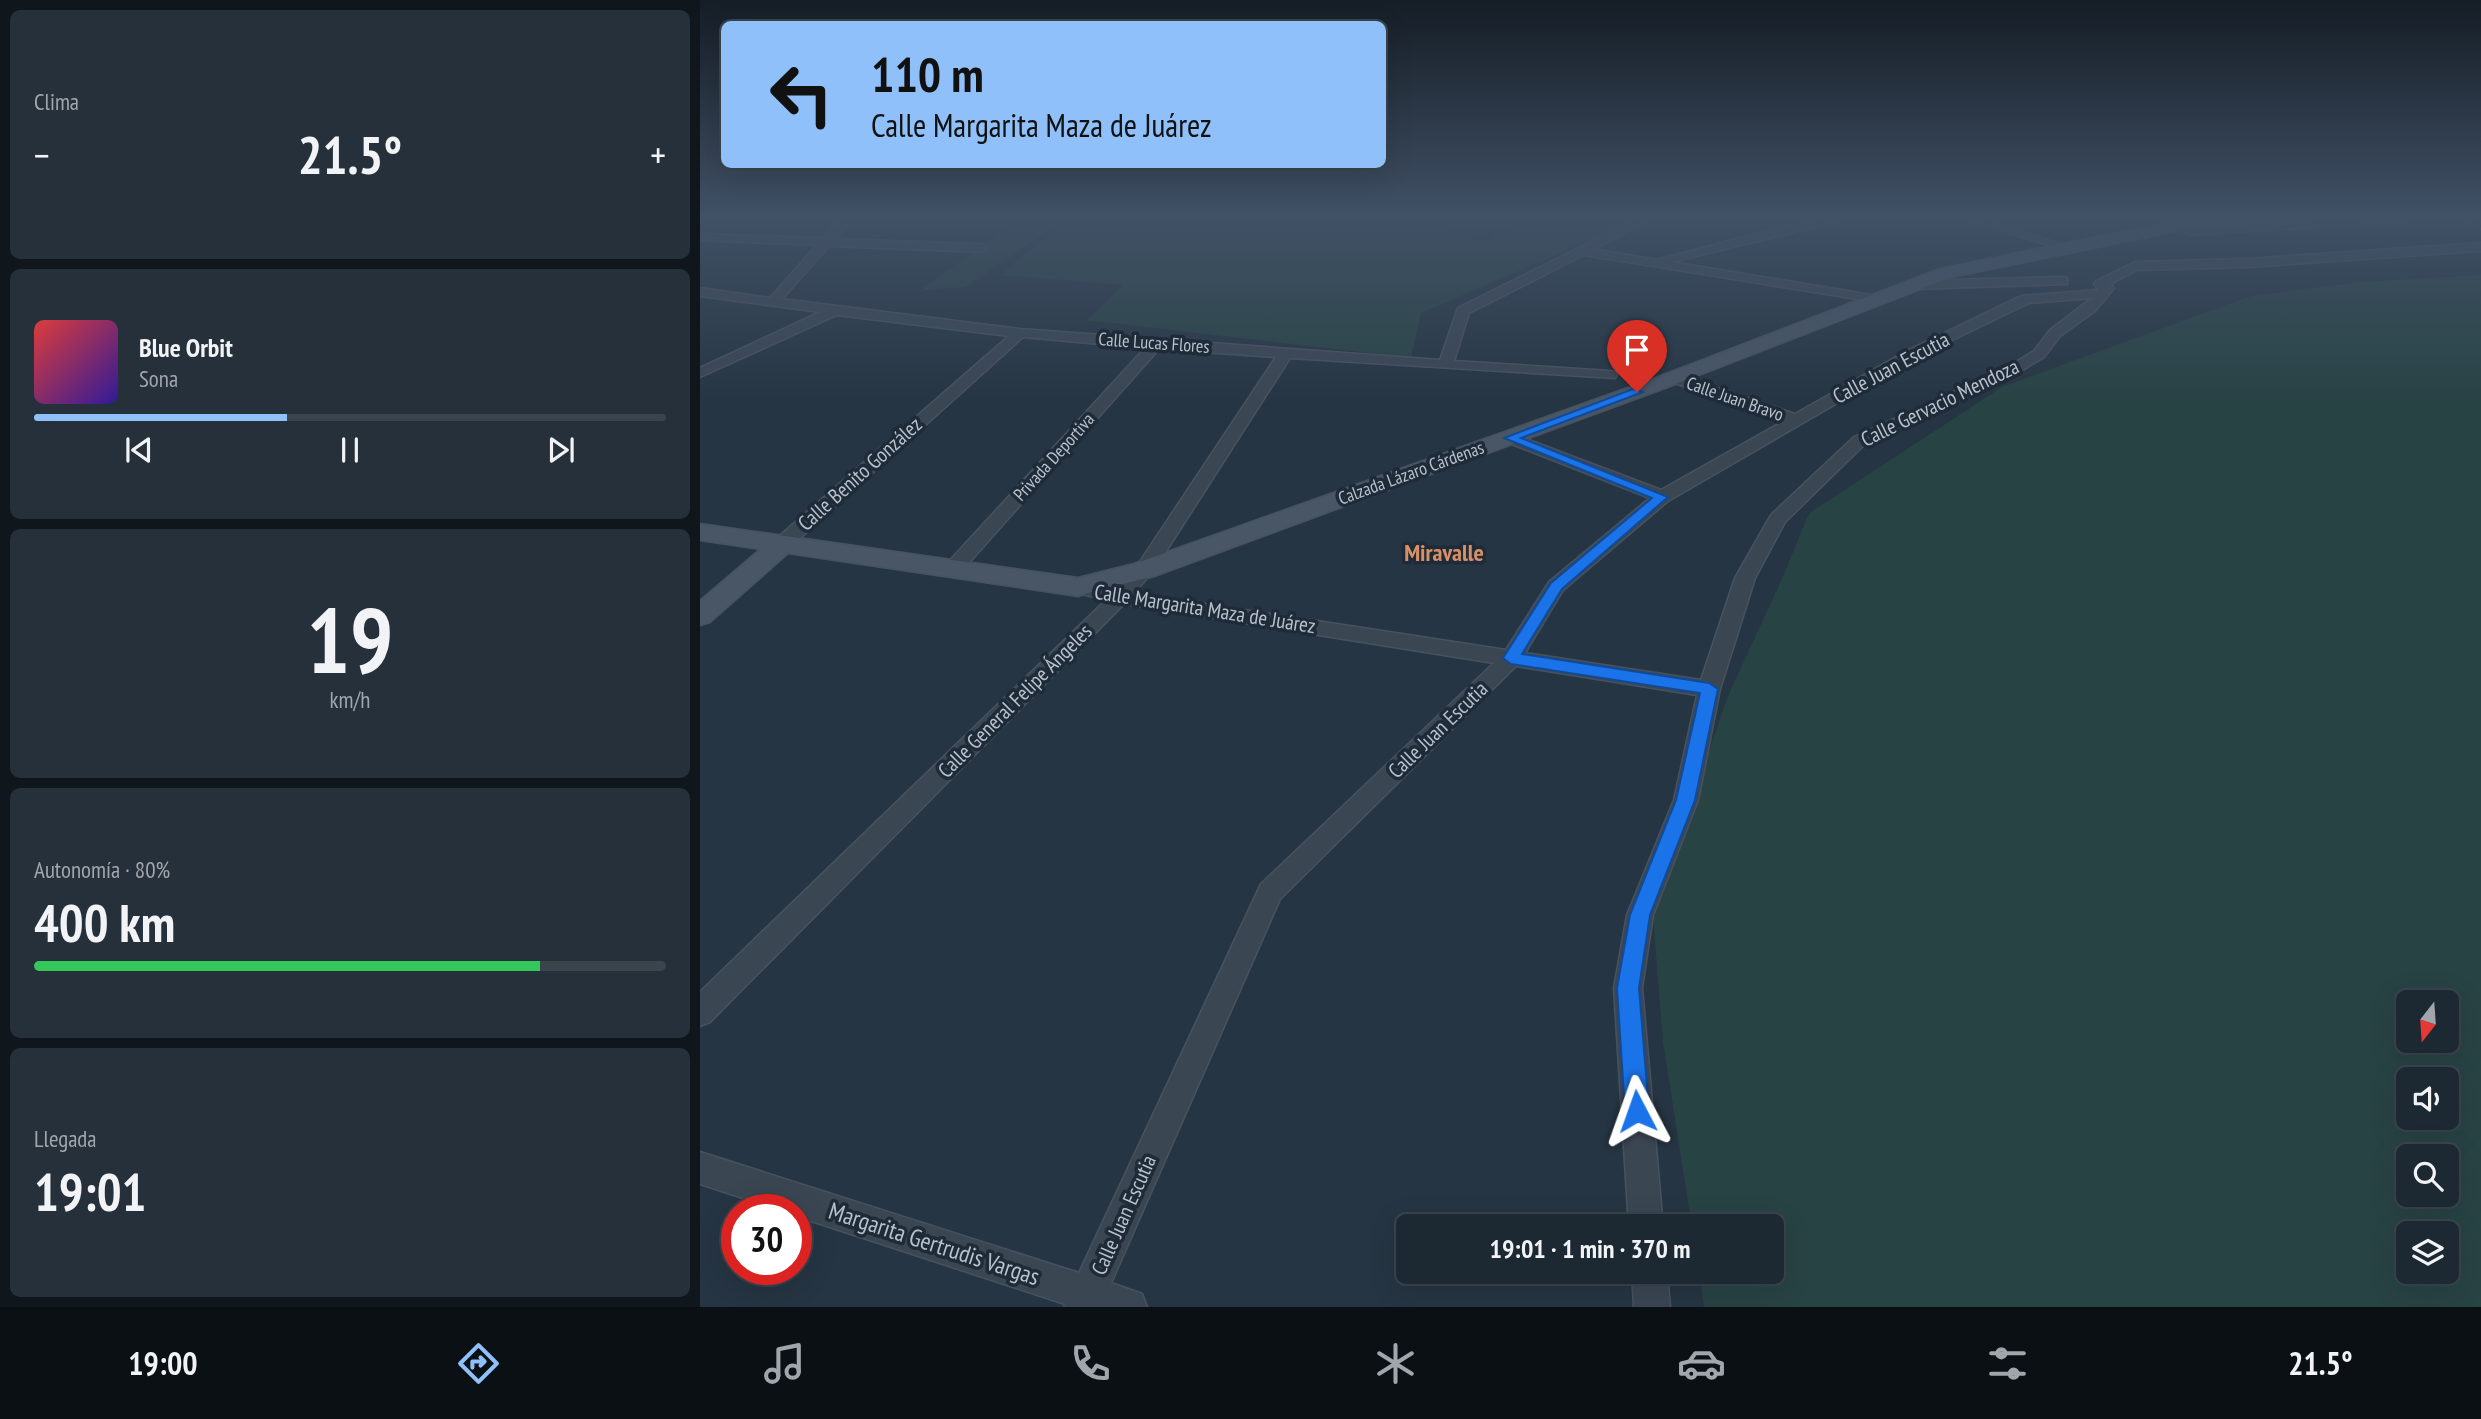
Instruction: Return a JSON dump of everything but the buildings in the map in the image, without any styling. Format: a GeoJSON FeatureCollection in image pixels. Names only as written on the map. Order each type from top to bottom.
{"type":"FeatureCollection","features":[{"type":"Feature","properties":{"kind":"street"},"geometry":{"type":"LineString","coordinates":[[773,302],[793,279]]}},
{"type":"Feature","properties":{"kind":"street"},"geometry":{"type":"LineString","coordinates":[[1446,364],[1463,311],[1526,279]]}},
{"type":"Feature","properties":{"kind":"street"},"geometry":{"type":"LineString","coordinates":[[1750,279],[1877,299]]}},
{"type":"Feature","properties":{"kind":"street","name":"Calzada Lázaro Cárdenas"},"geometry":{"type":"LineString","coordinates":[[1078,587],[1144,570],[1510,438],[1931,279]]}},
{"type":"Feature","properties":{"kind":"street","name":"Calle Gervacio Mendoza"},"geometry":{"type":"LineString","coordinates":[[1645,1214],[1628,988],[1640,915],[1686,800],[1709,689],[1745,578],[1777,519],[1860,440],[2011,371],[2039,354],[2055,333],[2090,308],[2100,289],[2115,279]]}},
{"type":"Feature","properties":{"kind":"street"},"geometry":{"type":"LineString","coordinates":[[1915,285],[2081,281],[2100,289]]}},
{"type":"Feature","properties":{"kind":"street","name":"Calle Juan Escutia"},"geometry":{"type":"LineString","coordinates":[[1085,1301],[1270,892],[1511,658],[1556,586],[1662,497],[1910,355],[2026,299],[2100,289]]}},
{"type":"Feature","properties":{"kind":"street","name":"Calle Lucas Flores"},"geometry":{"type":"LineString","coordinates":[[700,292],[1020,332],[1610,375]]}},
{"type":"Feature","properties":{"kind":"street"},"geometry":{"type":"LineString","coordinates":[[700,373],[836,310]]}},
{"type":"Feature","properties":{"kind":"street","name":"Calle Benito González"},"geometry":{"type":"LineString","coordinates":[[700,616],[1020,332]]}},
{"type":"Feature","properties":{"kind":"street","name":"Privada Deportiva"},"geometry":{"type":"LineString","coordinates":[[958,572],[1163,344]]}},
{"type":"Feature","properties":{"kind":"street","name":"Calle General Felipe Ángeles"},"geometry":{"type":"LineString","coordinates":[[700,1012],[1120,597],[1144,570],[1286,353]]}},
{"type":"Feature","properties":{"kind":"street","name":"Calle Juan Bravo"},"geometry":{"type":"LineString","coordinates":[[1674,378],[1797,420]]}},
{"type":"Feature","properties":{"kind":"street"},"geometry":{"type":"LineString","coordinates":[[1510,438],[1662,497]]}},
{"type":"Feature","properties":{"kind":"street","name":"Calle Margarita Maza de Juárez"},"geometry":{"type":"LineString","coordinates":[[700,532],[958,572],[1078,587],[1120,597],[1709,689]]}},
{"type":"Feature","properties":{"kind":"street","name":"Margarita Gertrudis Vargas"},"geometry":{"type":"LineString","coordinates":[[700,1168],[1085,1301],[1129,1307]]}},
{"type":"Feature","properties":{"kind":"street"},"geometry":{"type":"LineString","coordinates":[[1651,1284],[1652,1307]]}},
{"type":"Feature","properties":{"kind":"green space"},"geometry":{"type":"Polygon","coordinates":[[[936,279],[978,279],[966,287],[919,291],[936,279]]]}},
{"type":"Feature","properties":{"kind":"green space"},"geometry":{"type":"Polygon","coordinates":[[[1049,279],[1500,279],[1421,313],[1411,358],[1087,320],[1123,285],[1049,279]]]}},
{"type":"Feature","properties":{"kind":"green space"},"geometry":{"type":"Polygon","coordinates":[[[2481,279],[2481,1307],[1704,1307],[1701,1284],[1784,1284],[1784,1214],[1690,1214],[1663,1042],[1653,918],[1727,698],[1807,518],[1811,512],[2002,387],[2252,296],[2359,282],[2481,279]]]}},
{"type":"Feature","properties":{"kind":"district","name":"Miravalle"},"geometry":{"type":"Point","coordinates":[1444,553]}},
{"type":"Feature","properties":{"kind":"route"},"geometry":{"type":"LineString","coordinates":[[1637,392],[1510,438],[1662,497],[1556,586],[1511,658],[1709,689],[1686,800],[1640,915],[1628,988],[1637,1111]]}}]}
